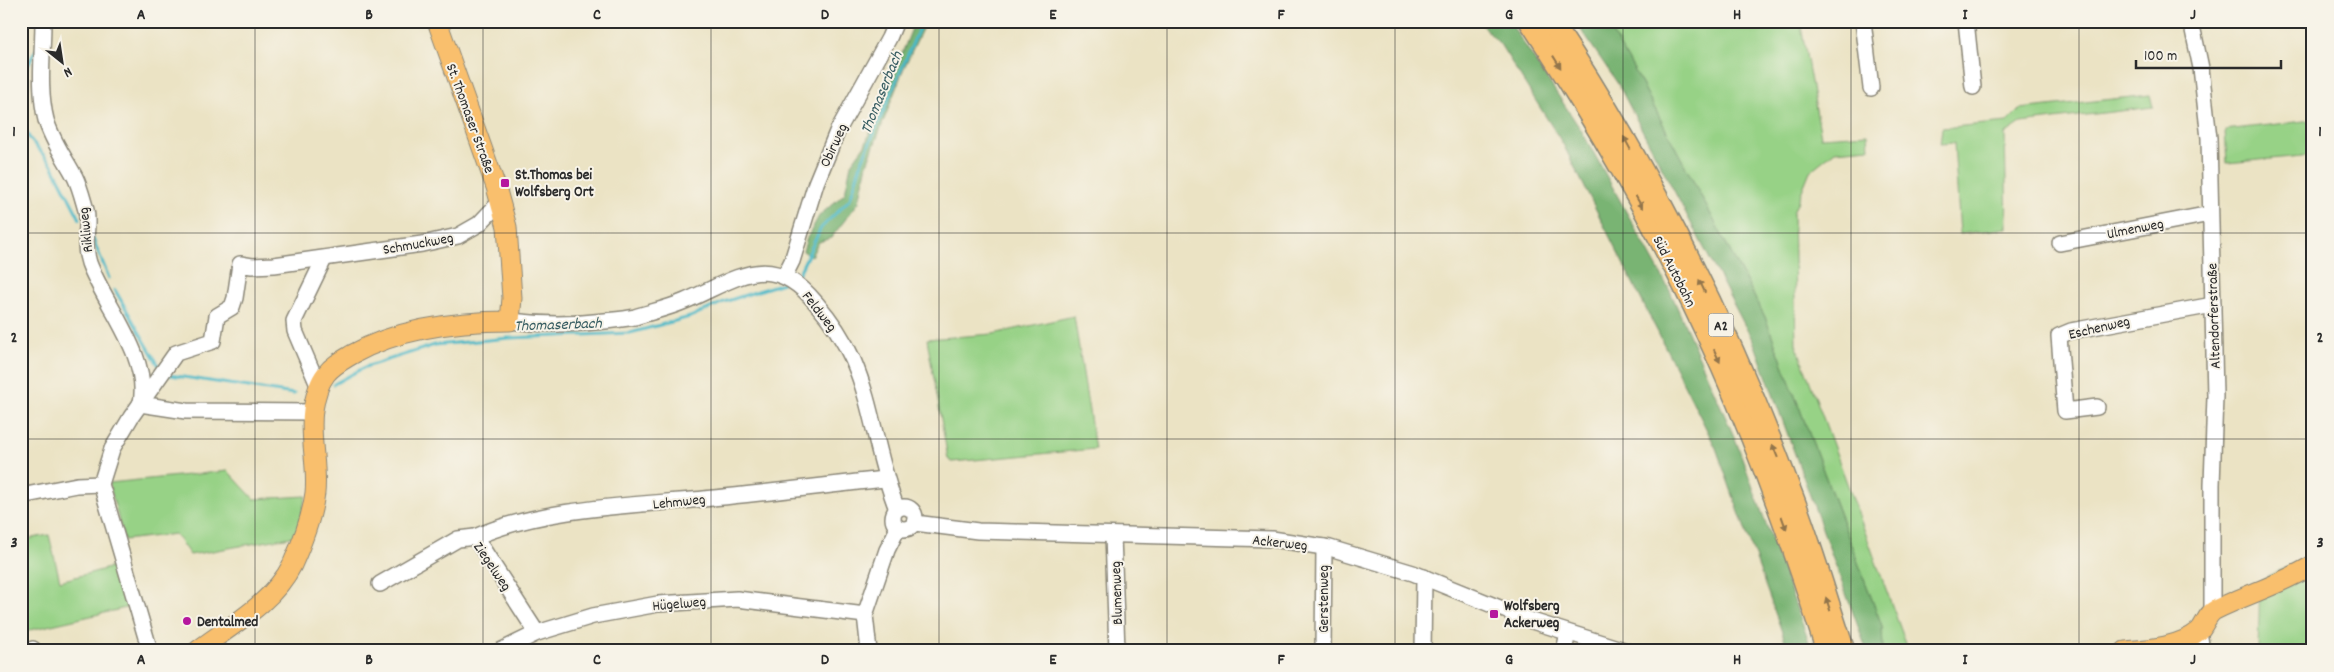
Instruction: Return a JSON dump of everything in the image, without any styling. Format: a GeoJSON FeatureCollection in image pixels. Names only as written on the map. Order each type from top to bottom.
{"type":"FeatureCollection","features":[{"type":"Feature","properties":{"kind":"highway","name":"Süd Autobahn"},"geometry":{"type":"LineString","coordinates":[[1530,21],[1606,142],[1673,264],[1723,368],[1776,499],[1804,576],[1827,651]]}},
{"type":"Feature","properties":{"kind":"highway","name":"Süd Autobahn"},"geometry":{"type":"LineString","coordinates":[[1551,21],[1621,133],[1688,257],[1739,364],[1792,493],[1844,651]]}},
{"type":"Feature","properties":{"kind":"main road","name":"St. Thomaser Straße"},"geometry":{"type":"LineString","coordinates":[[437,21],[500,202],[510,251],[512,298],[510,322]]}},
{"type":"Feature","properties":{"kind":"main road"},"geometry":{"type":"LineString","coordinates":[[197,651],[260,604],[291,566],[310,516],[315,492],[313,412],[318,385],[326,374],[339,362],[372,344],[396,335],[460,323],[510,322]]}},
{"type":"Feature","properties":{"kind":"main road"},"geometry":{"type":"LineString","coordinates":[[2125,651],[2150,649],[2179,642],[2199,631],[2212,611],[2296,575],[2313,565]]}},
{"type":"Feature","properties":{"kind":"street","name":"Rikliweg"},"geometry":{"type":"LineString","coordinates":[[43,21],[41,69],[46,119],[57,146],[76,179],[86,213],[84,240],[89,262],[112,312],[134,350],[142,379],[143,392],[140,404],[112,449],[101,484]]}},
{"type":"Feature","properties":{"kind":"street","name":"Obirweg"},"geometry":{"type":"LineString","coordinates":[[785,275],[792,261],[816,183],[837,132],[896,21]]}},
{"type":"Feature","properties":{"kind":"street"},"geometry":{"type":"LineString","coordinates":[[1863,21],[1871,88]]}},
{"type":"Feature","properties":{"kind":"street"},"geometry":{"type":"LineString","coordinates":[[1966,21],[1973,87]]}},
{"type":"Feature","properties":{"kind":"street","name":"Altendorferstraße"},"geometry":{"type":"LineString","coordinates":[[2191,21],[2201,68],[2209,138],[2215,396],[2212,485],[2212,611]]}},
{"type":"Feature","properties":{"kind":"street","name":"Schmuckweg"},"geometry":{"type":"LineString","coordinates":[[140,404],[176,353],[213,341],[217,316],[232,307],[240,264],[274,266],[422,244],[458,236],[479,224],[500,202]]}},
{"type":"Feature","properties":{"kind":"street","name":"Ulmenweg"},"geometry":{"type":"LineString","coordinates":[[2060,243],[2210,214]]}},
{"type":"Feature","properties":{"kind":"street"},"geometry":{"type":"LineString","coordinates":[[318,385],[296,331],[294,321],[324,259]]}},
{"type":"Feature","properties":{"kind":"street"},"geometry":{"type":"LineString","coordinates":[[510,322],[565,326],[632,318],[684,301],[729,279],[758,272],[785,275]]}},
{"type":"Feature","properties":{"kind":"street","name":"Feldweg"},"geometry":{"type":"LineString","coordinates":[[785,275],[799,284],[824,312],[852,359],[868,405],[886,479],[898,509]]}},
{"type":"Feature","properties":{"kind":"street","name":"Eschenweg"},"geometry":{"type":"LineString","coordinates":[[2097,407],[2065,411],[2060,336],[2070,330],[2213,305]]}},
{"type":"Feature","properties":{"kind":"street"},"geometry":{"type":"LineString","coordinates":[[140,404],[186,411],[313,412]]}},
{"type":"Feature","properties":{"kind":"street","name":"Lehmweg"},"geometry":{"type":"LineString","coordinates":[[475,537],[495,529],[543,518],[611,508],[886,479]]}},
{"type":"Feature","properties":{"kind":"street"},"geometry":{"type":"LineString","coordinates":[[21,496],[78,485],[101,484],[150,651]]}},
{"type":"Feature","properties":{"kind":"street"},"geometry":{"type":"LineString","coordinates":[[905,506],[912,509],[916,516],[914,524],[907,529],[898,528],[893,519],[898,509],[905,506]]}},
{"type":"Feature","properties":{"kind":"street","name":"Ackerweg"},"geometry":{"type":"LineString","coordinates":[[914,524],[978,531],[1272,539],[1324,548],[1424,578],[1532,621],[1628,651]]}},
{"type":"Feature","properties":{"kind":"street"},"geometry":{"type":"LineString","coordinates":[[869,651],[865,615],[887,550],[898,528]]}},
{"type":"Feature","properties":{"kind":"street","name":"Blumenweg"},"geometry":{"type":"LineString","coordinates":[[1114,535],[1117,651]]}},
{"type":"Feature","properties":{"kind":"street","name":"Ziegelweg"},"geometry":{"type":"LineString","coordinates":[[380,584],[458,539],[475,537],[537,633]]}},
{"type":"Feature","properties":{"kind":"street","name":"Gerstenweg"},"geometry":{"type":"LineString","coordinates":[[1323,651],[1324,548]]}},
{"type":"Feature","properties":{"kind":"street"},"geometry":{"type":"LineString","coordinates":[[1423,651],[1424,578]]}},
{"type":"Feature","properties":{"kind":"street","name":"Hügelweg"},"geometry":{"type":"LineString","coordinates":[[500,651],[537,633],[592,616],[648,605],[738,599],[865,615]]}},
{"type":"Feature","properties":{"kind":"street"},"geometry":{"type":"LineString","coordinates":[[2199,631],[2202,651]]}},
{"type":"Feature","properties":{"kind":"street"},"geometry":{"type":"LineString","coordinates":[[1564,651],[1568,633]]}},
{"type":"Feature","properties":{"kind":"green space"},"geometry":{"type":"Polygon","coordinates":[[[915,21],[935,21],[923,27],[903,70],[867,164],[859,202],[831,238],[819,242],[811,256],[803,251],[807,238],[819,216],[845,193],[851,164],[865,145],[915,21]]]}},
{"type":"Feature","properties":{"kind":"green space"},"geometry":{"type":"Polygon","coordinates":[[[1478,21],[1509,21],[1581,130],[1670,291],[1736,441],[1810,645],[1787,646],[1716,448],[1563,144],[1500,44],[1478,21]]]}},
{"type":"Feature","properties":{"kind":"green space"},"geometry":{"type":"Polygon","coordinates":[[[1575,21],[1605,21],[1636,73],[1765,317],[1882,626],[1883,651],[1867,651],[1755,345],[1618,84],[1575,21]]]}},
{"type":"Feature","properties":{"kind":"green space"},"geometry":{"type":"Polygon","coordinates":[[[1605,21],[1800,21],[1821,137],[1868,134],[1869,148],[1835,151],[1810,171],[1793,213],[1796,344],[1908,649],[1989,649],[1989,651],[1883,651],[1882,626],[1765,317],[1636,73],[1605,21]]]}},
{"type":"Feature","properties":{"kind":"green space"},"geometry":{"type":"Polygon","coordinates":[[[2150,95],[2153,107],[2021,123],[2005,134],[2007,228],[1960,234],[1954,143],[1940,144],[1942,128],[2007,122],[2020,109],[2150,95]]]}},
{"type":"Feature","properties":{"kind":"green space"},"geometry":{"type":"Polygon","coordinates":[[[2313,120],[2313,155],[2227,163],[2225,130],[2313,120]]]}},
{"type":"Feature","properties":{"kind":"green space"},"geometry":{"type":"Polygon","coordinates":[[[1074,316],[1095,449],[952,462],[948,459],[927,339],[993,334],[1074,316]]]}},
{"type":"Feature","properties":{"kind":"green space"},"geometry":{"type":"Polygon","coordinates":[[[228,471],[254,499],[306,496],[296,536],[190,555],[175,534],[124,540],[109,483],[228,471]]]}},
{"type":"Feature","properties":{"kind":"green space"},"geometry":{"type":"Polygon","coordinates":[[[49,535],[60,581],[120,565],[130,607],[21,632],[21,540],[49,535]]]}},
{"type":"Feature","properties":{"kind":"green space"},"geometry":{"type":"Polygon","coordinates":[[[2313,554],[2313,651],[2258,651],[2260,580],[2313,554]]]}},
{"type":"Feature","properties":{"kind":"waterway","name":"Thomaserbach"},"geometry":{"type":"LineString","coordinates":[[798,275],[821,228],[850,199],[862,161],[920,26],[926,21]]}},
{"type":"Feature","properties":{"kind":"waterway","name":"Thomaserbach"},"geometry":{"type":"LineString","coordinates":[[21,78],[36,50]]}},
{"type":"Feature","properties":{"kind":"waterway","name":"Thomaserbach"},"geometry":{"type":"LineString","coordinates":[[21,122],[30,139],[52,165],[80,219]]}},
{"type":"Feature","properties":{"kind":"waterway","name":"Thomaserbach"},"geometry":{"type":"LineString","coordinates":[[93,239],[109,278]]}},
{"type":"Feature","properties":{"kind":"waterway","name":"Thomaserbach"},"geometry":{"type":"LineString","coordinates":[[334,384],[365,367],[435,345],[509,338],[630,333],[690,317],[724,302],[783,283]]}},
{"type":"Feature","properties":{"kind":"waterway","name":"Thomaserbach"},"geometry":{"type":"LineString","coordinates":[[115,290],[159,366]]}},
{"type":"Feature","properties":{"kind":"waterway","name":"Thomaserbach"},"geometry":{"type":"LineString","coordinates":[[170,375],[294,394]]}},
{"type":"Feature","properties":{"kind":"place","name":"St.Thomas bei Wolfsberg Ort"},"geometry":{"type":"Point","coordinates":[505,183]}},
{"type":"Feature","properties":{"kind":"place","name":"Wolfsberg Ackerweg"},"geometry":{"type":"Point","coordinates":[1494,614]}},
{"type":"Feature","properties":{"kind":"place","name":"Dentalmed"},"geometry":{"type":"Point","coordinates":[187,621]}}]}
